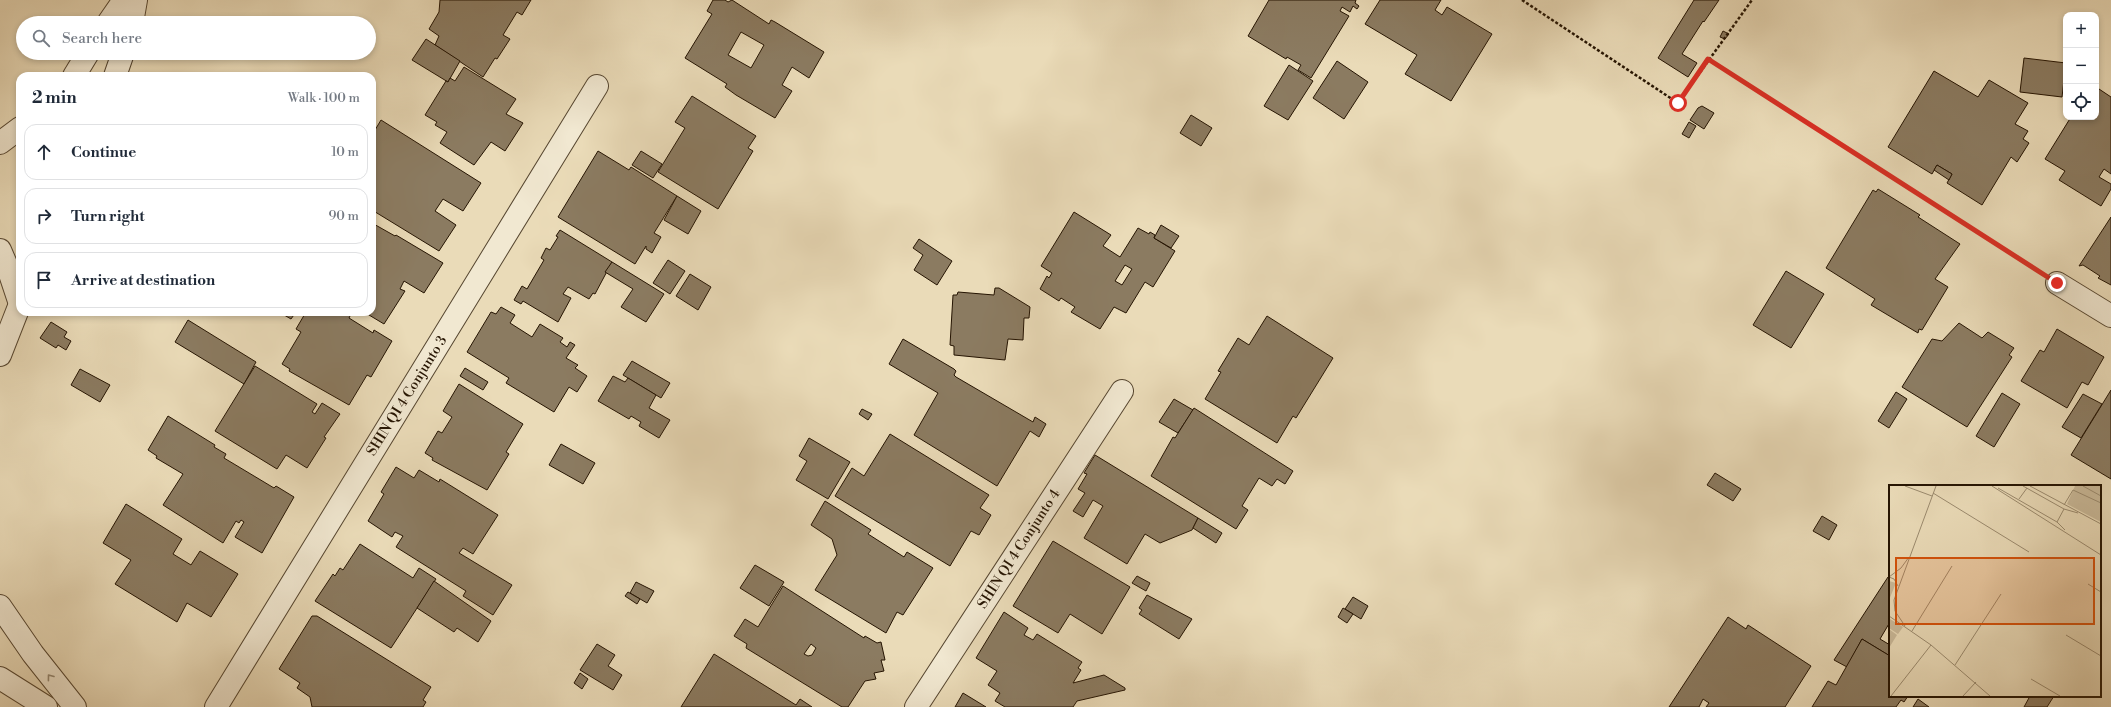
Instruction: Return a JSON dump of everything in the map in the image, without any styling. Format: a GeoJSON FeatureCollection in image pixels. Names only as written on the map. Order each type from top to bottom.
{"type":"FeatureCollection","features":[{"type":"Feature","properties":{"kind":"street"},"geometry":{"type":"LineString","coordinates":[[113,16],[124,0]]}},
{"type":"Feature","properties":{"kind":"street"},"geometry":{"type":"LineString","coordinates":[[133,16],[136,0]]}},
{"type":"Feature","properties":{"kind":"street"},"geometry":{"type":"LineString","coordinates":[[76,72],[84,60]]}},
{"type":"Feature","properties":{"kind":"street"},"geometry":{"type":"LineString","coordinates":[[116,72],[121,60]]}},
{"type":"Feature","properties":{"kind":"street","name":"SHIN QI 4 Conjunto 3"},"geometry":{"type":"LineString","coordinates":[[216,707],[598,86]]}},
{"type":"Feature","properties":{"kind":"street"},"geometry":{"type":"LineString","coordinates":[[0,143],[16,131]]}},
{"type":"Feature","properties":{"kind":"street"},"geometry":{"type":"LineString","coordinates":[[0,250],[16,292]]}},
{"type":"Feature","properties":{"kind":"street"},"geometry":{"type":"LineString","coordinates":[[2057,283],[2111,316]]}},
{"type":"Feature","properties":{"kind":"street"},"geometry":{"type":"LineString","coordinates":[[0,355],[16,314]]}},
{"type":"Feature","properties":{"kind":"street","name":"SHIN QI 4 Conjunto 4"},"geometry":{"type":"LineString","coordinates":[[916,707],[1122,391]]}},
{"type":"Feature","properties":{"kind":"street"},"geometry":{"type":"LineString","coordinates":[[0,606],[33,654],[75,707]]}},
{"type":"Feature","properties":{"kind":"street"},"geometry":{"type":"LineString","coordinates":[[0,678],[46,707]]}},
{"type":"Feature","properties":{"kind":"path"},"geometry":{"type":"LineString","coordinates":[[1522,0],[1678,103],[1708,59],[1752,0]]}},
{"type":"Feature","properties":{"kind":"path"},"geometry":{"type":"LineString","coordinates":[[1708,59],[2057,283]]}},
{"type":"Feature","properties":{"kind":"building"},"geometry":{"type":"Polygon","coordinates":[[[440,0],[531,0],[522,15],[517,12],[503,35],[510,39],[497,59],[495,58],[483,77],[435,45],[439,36],[429,29],[439,12],[440,0]]]}},
{"type":"Feature","properties":{"kind":"building"},"geometry":{"type":"Polygon","coordinates":[[[713,0],[725,0],[728,2],[732,0],[769,24],[771,20],[775,22],[824,52],[809,78],[792,67],[782,85],[792,91],[775,118],[736,95],[725,87],[727,84],[685,58],[712,14],[707,11],[713,0]],[[741,32],[728,55],[751,68],[764,45],[741,32]]]}},
{"type":"Feature","properties":{"kind":"building"},"geometry":{"type":"Polygon","coordinates":[[[1269,0],[1356,0],[1355,3],[1359,6],[1357,9],[1353,6],[1350,12],[1342,7],[1340,11],[1349,16],[1311,78],[1298,70],[1301,65],[1287,57],[1286,59],[1248,36],[1269,0]]]}},
{"type":"Feature","properties":{"kind":"building"},"geometry":{"type":"Polygon","coordinates":[[[1380,0],[1441,0],[1435,10],[1442,15],[1447,7],[1492,34],[1451,101],[1405,74],[1417,55],[1365,24],[1380,0]]]}},
{"type":"Feature","properties":{"kind":"building"},"geometry":{"type":"Polygon","coordinates":[[[1694,0],[1719,0],[1704,22],[1703,21],[1682,54],[1697,63],[1688,77],[1658,58],[1694,0]]]}},
{"type":"Feature","properties":{"kind":"building"},"geometry":{"type":"Polygon","coordinates":[[[1723,31],[1729,34],[1725,39],[1720,37],[1723,31]]]}},
{"type":"Feature","properties":{"kind":"building"},"geometry":{"type":"Polygon","coordinates":[[[426,39],[460,61],[448,82],[412,60],[426,39]]]}},
{"type":"Feature","properties":{"kind":"building"},"geometry":{"type":"Polygon","coordinates":[[[2024,58],[2063,63],[2062,97],[2020,92],[2024,58]]]}},
{"type":"Feature","properties":{"kind":"building"},"geometry":{"type":"Polygon","coordinates":[[[1337,61],[1368,82],[1344,119],[1313,98],[1337,61]]]}},
{"type":"Feature","properties":{"kind":"building"},"geometry":{"type":"Polygon","coordinates":[[[1289,65],[1313,81],[1288,120],[1264,106],[1289,65]]]}},
{"type":"Feature","properties":{"kind":"building"},"geometry":{"type":"Polygon","coordinates":[[[464,67],[516,99],[506,114],[523,123],[505,151],[491,142],[474,165],[440,143],[447,132],[435,125],[437,122],[425,115],[446,81],[448,82],[450,78],[455,81],[464,67]]]}},
{"type":"Feature","properties":{"kind":"building"},"geometry":{"type":"Polygon","coordinates":[[[1934,71],[1978,97],[1989,80],[2028,103],[2015,124],[2028,131],[2023,139],[2029,143],[2017,162],[2011,157],[1982,205],[1947,183],[1952,174],[1937,165],[1932,174],[1888,147],[1934,71]]]}},
{"type":"Feature","properties":{"kind":"building"},"geometry":{"type":"Polygon","coordinates":[[[2099,89],[2111,97],[2111,174],[2104,169],[2099,177],[2111,184],[2111,189],[2101,206],[2059,180],[2065,171],[2045,159],[2069,120],[2099,120],[2099,89]]]}},
{"type":"Feature","properties":{"kind":"building"},"geometry":{"type":"Polygon","coordinates":[[[692,96],[756,136],[748,148],[753,151],[718,209],[658,172],[685,128],[675,122],[692,96]]]}},
{"type":"Feature","properties":{"kind":"building"},"geometry":{"type":"Polygon","coordinates":[[[1702,106],[1714,113],[1704,129],[1690,120],[1698,108],[1702,106]]]}},
{"type":"Feature","properties":{"kind":"building"},"geometry":{"type":"Polygon","coordinates":[[[1191,115],[1212,128],[1201,146],[1180,133],[1191,115]]]}},
{"type":"Feature","properties":{"kind":"building"},"geometry":{"type":"Polygon","coordinates":[[[381,120],[481,183],[463,211],[443,199],[435,211],[456,225],[439,251],[376,212],[376,128],[381,120]]]}},
{"type":"Feature","properties":{"kind":"building"},"geometry":{"type":"Polygon","coordinates":[[[1689,122],[1696,126],[1689,138],[1682,134],[1689,122]]]}},
{"type":"Feature","properties":{"kind":"building"},"geometry":{"type":"Polygon","coordinates":[[[598,151],[629,170],[631,167],[677,196],[654,233],[661,237],[652,253],[646,249],[646,246],[635,264],[558,217],[598,151]]]}},
{"type":"Feature","properties":{"kind":"building"},"geometry":{"type":"Polygon","coordinates":[[[641,151],[662,164],[653,178],[632,165],[641,151]]]}},
{"type":"Feature","properties":{"kind":"building"},"geometry":{"type":"Polygon","coordinates":[[[1937,165],[1952,174],[1949,180],[1934,170],[1937,165]]]}},
{"type":"Feature","properties":{"kind":"building"},"geometry":{"type":"Polygon","coordinates":[[[1878,189],[1920,215],[1918,217],[1960,244],[1935,279],[1948,287],[1922,330],[1919,329],[1918,333],[1871,305],[1875,299],[1826,268],[1873,190],[1876,192],[1878,189]]]}},
{"type":"Feature","properties":{"kind":"building"},"geometry":{"type":"Polygon","coordinates":[[[677,196],[701,211],[688,234],[664,220],[677,196]]]}},
{"type":"Feature","properties":{"kind":"building"},"geometry":{"type":"Polygon","coordinates":[[[1074,212],[1111,235],[1103,246],[1120,257],[1138,228],[1149,234],[1150,232],[1155,235],[1154,238],[1175,251],[1153,287],[1145,282],[1126,313],[1114,307],[1100,329],[1071,312],[1075,307],[1061,298],[1059,301],[1040,289],[1047,276],[1049,278],[1052,273],[1041,266],[1074,212]],[[1125,265],[1115,281],[1122,285],[1132,269],[1125,265]]]}},
{"type":"Feature","properties":{"kind":"building"},"geometry":{"type":"Polygon","coordinates":[[[2111,217],[2111,285],[2098,278],[2100,276],[2083,265],[2079,266],[2111,217]]]}},
{"type":"Feature","properties":{"kind":"building"},"geometry":{"type":"Polygon","coordinates":[[[376,225],[395,236],[396,235],[443,263],[424,293],[404,281],[400,289],[405,291],[384,324],[371,316],[376,316],[376,225]]]}},
{"type":"Feature","properties":{"kind":"building"},"geometry":{"type":"Polygon","coordinates":[[[1161,225],[1179,236],[1171,248],[1154,238],[1161,225]]]}},
{"type":"Feature","properties":{"kind":"building"},"geometry":{"type":"Polygon","coordinates":[[[560,230],[612,262],[595,294],[593,293],[589,299],[568,287],[563,294],[571,298],[558,322],[523,301],[521,304],[514,300],[522,286],[527,289],[544,260],[541,258],[546,248],[550,250],[558,237],[556,236],[560,230]]]}},
{"type":"Feature","properties":{"kind":"building"},"geometry":{"type":"Polygon","coordinates":[[[919,239],[952,261],[937,285],[914,270],[923,255],[913,248],[919,239]]]}},
{"type":"Feature","properties":{"kind":"building"},"geometry":{"type":"Polygon","coordinates":[[[668,260],[685,271],[670,294],[653,283],[668,260]]]}},
{"type":"Feature","properties":{"kind":"building"},"geometry":{"type":"Polygon","coordinates":[[[612,262],[664,294],[646,322],[621,307],[633,289],[605,272],[612,262]]]}},
{"type":"Feature","properties":{"kind":"building"},"geometry":{"type":"Polygon","coordinates":[[[1786,271],[1824,294],[1791,348],[1753,325],[1786,271]]]}},
{"type":"Feature","properties":{"kind":"building"},"geometry":{"type":"Polygon","coordinates":[[[690,274],[711,287],[698,310],[676,296],[690,274]]]}},
{"type":"Feature","properties":{"kind":"building"},"geometry":{"type":"Polygon","coordinates":[[[995,288],[999,288],[1030,307],[1029,318],[1024,318],[1023,340],[1008,339],[1005,360],[954,355],[954,346],[950,345],[953,295],[957,295],[958,292],[994,295],[995,288]]]}},
{"type":"Feature","properties":{"kind":"building"},"geometry":{"type":"Polygon","coordinates":[[[501,307],[515,315],[510,323],[532,337],[540,324],[563,338],[560,342],[567,347],[570,342],[575,345],[566,358],[578,365],[575,368],[587,376],[577,392],[569,387],[554,412],[506,383],[509,378],[467,352],[491,312],[496,314],[501,307]]]}},
{"type":"Feature","properties":{"kind":"building"},"geometry":{"type":"Polygon","coordinates":[[[286,316],[293,316],[291,319],[286,316]]]}},
{"type":"Feature","properties":{"kind":"building"},"geometry":{"type":"Polygon","coordinates":[[[304,316],[350,316],[349,318],[373,333],[374,330],[392,341],[371,377],[367,375],[349,405],[289,371],[290,369],[282,364],[301,332],[296,329],[304,316]]]}},
{"type":"Feature","properties":{"kind":"building"},"geometry":{"type":"Polygon","coordinates":[[[1267,316],[1333,358],[1296,418],[1293,416],[1277,443],[1205,399],[1221,372],[1218,371],[1238,338],[1249,345],[1267,316]]]}},
{"type":"Feature","properties":{"kind":"building"},"geometry":{"type":"Polygon","coordinates":[[[188,320],[256,362],[244,384],[175,342],[188,320]]]}},
{"type":"Feature","properties":{"kind":"building"},"geometry":{"type":"Polygon","coordinates":[[[51,322],[67,332],[64,337],[71,341],[66,350],[58,345],[56,348],[40,338],[51,322]]]}},
{"type":"Feature","properties":{"kind":"building"},"geometry":{"type":"Polygon","coordinates":[[[1959,323],[1982,338],[1988,332],[2014,348],[2009,355],[2012,357],[1967,427],[1902,387],[1932,339],[1942,341],[1959,323]]]}},
{"type":"Feature","properties":{"kind":"building"},"geometry":{"type":"Polygon","coordinates":[[[2057,329],[2104,357],[2088,385],[2082,382],[2067,408],[2021,381],[2040,350],[2044,352],[2057,329]]]}},
{"type":"Feature","properties":{"kind":"building"},"geometry":{"type":"Polygon","coordinates":[[[903,339],[954,369],[956,371],[954,375],[956,377],[1033,422],[1035,417],[1046,424],[1039,437],[1030,431],[997,486],[914,435],[938,393],[889,364],[903,339]]]}},
{"type":"Feature","properties":{"kind":"building"},"geometry":{"type":"Polygon","coordinates":[[[632,361],[670,383],[661,398],[623,375],[632,361]]]}},
{"type":"Feature","properties":{"kind":"building"},"geometry":{"type":"Polygon","coordinates":[[[255,366],[317,404],[312,412],[315,414],[322,403],[340,414],[324,437],[326,438],[307,468],[286,455],[277,469],[215,431],[255,366]]]}},
{"type":"Feature","properties":{"kind":"building"},"geometry":{"type":"Polygon","coordinates":[[[465,368],[488,382],[483,390],[460,376],[465,368]]]}},
{"type":"Feature","properties":{"kind":"building"},"geometry":{"type":"Polygon","coordinates":[[[80,369],[110,385],[100,402],[71,385],[80,369]]]}},
{"type":"Feature","properties":{"kind":"building"},"geometry":{"type":"Polygon","coordinates":[[[613,376],[625,382],[628,378],[656,395],[649,408],[670,420],[659,438],[639,426],[641,422],[631,416],[629,419],[598,401],[613,376]]]}},
{"type":"Feature","properties":{"kind":"building"},"geometry":{"type":"Polygon","coordinates":[[[459,384],[523,424],[506,452],[509,454],[487,490],[432,460],[433,458],[425,453],[438,431],[442,433],[452,417],[443,411],[459,384]]]}},
{"type":"Feature","properties":{"kind":"building"},"geometry":{"type":"Polygon","coordinates":[[[2111,390],[2111,479],[2071,455],[2111,390]]]}},
{"type":"Feature","properties":{"kind":"building"},"geometry":{"type":"Polygon","coordinates":[[[1896,392],[1907,399],[1889,428],[1878,421],[1896,392]]]}},
{"type":"Feature","properties":{"kind":"building"},"geometry":{"type":"Polygon","coordinates":[[[2002,393],[2020,404],[1994,447],[1976,436],[2002,393]]]}},
{"type":"Feature","properties":{"kind":"building"},"geometry":{"type":"Polygon","coordinates":[[[2083,394],[2102,404],[2081,438],[2062,427],[2083,394]]]}},
{"type":"Feature","properties":{"kind":"building"},"geometry":{"type":"Polygon","coordinates":[[[1174,399],[1193,410],[1178,433],[1159,422],[1174,399]]]}},
{"type":"Feature","properties":{"kind":"building"},"geometry":{"type":"Polygon","coordinates":[[[1194,408],[1293,471],[1285,484],[1277,479],[1272,486],[1259,478],[1242,506],[1248,510],[1236,529],[1151,476],[1173,437],[1175,438],[1194,408]]]}},
{"type":"Feature","properties":{"kind":"building"},"geometry":{"type":"Polygon","coordinates":[[[862,409],[872,414],[868,420],[859,414],[862,409]]]}},
{"type":"Feature","properties":{"kind":"building"},"geometry":{"type":"Polygon","coordinates":[[[168,416],[215,445],[214,447],[226,454],[224,458],[274,488],[276,486],[294,497],[262,553],[235,537],[244,522],[241,520],[239,523],[236,521],[223,543],[163,505],[183,474],[156,458],[157,456],[148,450],[168,416]]]}},
{"type":"Feature","properties":{"kind":"building"},"geometry":{"type":"Polygon","coordinates":[[[890,434],[989,495],[980,508],[991,515],[979,535],[971,531],[950,566],[835,496],[852,468],[864,476],[890,434]]]}},
{"type":"Feature","properties":{"kind":"building"},"geometry":{"type":"Polygon","coordinates":[[[809,438],[850,462],[828,499],[796,480],[807,461],[799,456],[809,438]]]}},
{"type":"Feature","properties":{"kind":"building"},"geometry":{"type":"Polygon","coordinates":[[[561,444],[595,463],[583,484],[549,465],[561,444]]]}},
{"type":"Feature","properties":{"kind":"building"},"geometry":{"type":"Polygon","coordinates":[[[1095,455],[1198,518],[1192,530],[1160,543],[1145,534],[1127,564],[1084,538],[1103,506],[1093,500],[1083,517],[1073,511],[1085,493],[1078,489],[1087,474],[1084,473],[1095,455]]]}},
{"type":"Feature","properties":{"kind":"building"},"geometry":{"type":"Polygon","coordinates":[[[396,467],[414,478],[419,470],[439,482],[440,479],[498,515],[473,554],[463,548],[459,553],[512,585],[493,615],[463,596],[466,591],[396,547],[403,536],[395,532],[392,537],[368,521],[384,494],[381,492],[396,467]]]}},
{"type":"Feature","properties":{"kind":"building"},"geometry":{"type":"Polygon","coordinates":[[[1715,473],[1741,489],[1733,501],[1707,485],[1715,473]]]}},
{"type":"Feature","properties":{"kind":"building"},"geometry":{"type":"Polygon","coordinates":[[[825,501],[871,530],[868,534],[904,557],[907,552],[933,568],[903,615],[897,612],[886,633],[815,590],[837,555],[832,539],[811,525],[825,501]]]}},
{"type":"Feature","properties":{"kind":"building"},"geometry":{"type":"Polygon","coordinates":[[[126,504],[182,539],[173,554],[191,565],[200,551],[238,574],[211,617],[187,603],[177,622],[115,584],[131,560],[103,543],[126,504]]]}},
{"type":"Feature","properties":{"kind":"building"},"geometry":{"type":"Polygon","coordinates":[[[1822,516],[1837,525],[1829,540],[1813,531],[1822,516]]]}},
{"type":"Feature","properties":{"kind":"building"},"geometry":{"type":"Polygon","coordinates":[[[1198,518],[1222,533],[1216,543],[1193,528],[1198,518]]]}},
{"type":"Feature","properties":{"kind":"building"},"geometry":{"type":"Polygon","coordinates":[[[1053,541],[1130,587],[1102,634],[1070,614],[1058,633],[1013,606],[1053,541]]]}},
{"type":"Feature","properties":{"kind":"building"},"geometry":{"type":"Polygon","coordinates":[[[360,544],[413,578],[419,568],[436,579],[391,648],[315,601],[333,574],[335,576],[340,568],[343,570],[360,544]]]}},
{"type":"Feature","properties":{"kind":"building"},"geometry":{"type":"Polygon","coordinates":[[[755,565],[784,582],[769,606],[740,588],[755,565]]]}},
{"type":"Feature","properties":{"kind":"building"},"geometry":{"type":"Polygon","coordinates":[[[1137,576],[1150,583],[1146,591],[1132,583],[1137,576]]]}},
{"type":"Feature","properties":{"kind":"building"},"geometry":{"type":"Polygon","coordinates":[[[1889,578],[1889,624],[1880,639],[1889,644],[1889,655],[1862,639],[1847,667],[1834,660],[1889,578]]]}},
{"type":"Feature","properties":{"kind":"building"},"geometry":{"type":"Polygon","coordinates":[[[434,581],[491,621],[478,642],[457,628],[454,632],[417,608],[434,581]]]}},
{"type":"Feature","properties":{"kind":"building"},"geometry":{"type":"Polygon","coordinates":[[[636,582],[654,591],[647,603],[630,593],[636,582]]]}},
{"type":"Feature","properties":{"kind":"building"},"geometry":{"type":"Polygon","coordinates":[[[783,586],[864,638],[865,636],[877,643],[881,642],[885,660],[881,660],[884,671],[874,673],[876,679],[865,681],[848,707],[842,707],[746,648],[747,644],[734,636],[745,619],[758,627],[783,586]],[[811,644],[804,654],[808,656],[812,655],[816,648],[811,644]]]}},
{"type":"Feature","properties":{"kind":"building"},"geometry":{"type":"Polygon","coordinates":[[[628,592],[640,599],[637,604],[625,596],[628,592]]]}},
{"type":"Feature","properties":{"kind":"building"},"geometry":{"type":"Polygon","coordinates":[[[1147,595],[1192,619],[1179,639],[1139,614],[1142,610],[1139,608],[1147,595]]]}},
{"type":"Feature","properties":{"kind":"building"},"geometry":{"type":"Polygon","coordinates":[[[1353,597],[1368,606],[1361,619],[1345,609],[1353,597]]]}},
{"type":"Feature","properties":{"kind":"building"},"geometry":{"type":"Polygon","coordinates":[[[1343,608],[1353,614],[1347,623],[1338,617],[1343,608]]]}},
{"type":"Feature","properties":{"kind":"building"},"geometry":{"type":"Polygon","coordinates":[[[1004,612],[1028,628],[1024,635],[1033,640],[1037,634],[1082,662],[1078,668],[1081,670],[1073,683],[1104,675],[1125,688],[1125,690],[1077,701],[1073,707],[1005,707],[995,701],[1000,693],[988,685],[997,671],[976,658],[1004,612]]]}},
{"type":"Feature","properties":{"kind":"building"},"geometry":{"type":"Polygon","coordinates":[[[312,616],[317,616],[431,687],[423,700],[426,702],[423,707],[312,707],[310,697],[297,688],[300,683],[279,669],[312,616]]]}},
{"type":"Feature","properties":{"kind":"building"},"geometry":{"type":"Polygon","coordinates":[[[1728,617],[1746,629],[1748,625],[1811,666],[1785,707],[1706,707],[1709,703],[1703,699],[1699,707],[1669,707],[1728,617]]]}},
{"type":"Feature","properties":{"kind":"building"},"geometry":{"type":"Polygon","coordinates":[[[1862,639],[1889,655],[1889,697],[1907,697],[1904,702],[1901,700],[1896,707],[1812,707],[1828,681],[1836,685],[1862,639]]]}},
{"type":"Feature","properties":{"kind":"building"},"geometry":{"type":"Polygon","coordinates":[[[597,644],[615,655],[608,666],[622,675],[613,690],[580,670],[597,644]]]}},
{"type":"Feature","properties":{"kind":"building"},"geometry":{"type":"Polygon","coordinates":[[[714,654],[796,705],[800,699],[812,707],[681,707],[714,654]]]}},
{"type":"Feature","properties":{"kind":"building"},"geometry":{"type":"Polygon","coordinates":[[[580,673],[588,679],[582,689],[574,683],[580,673]]]}},
{"type":"Feature","properties":{"kind":"building"},"geometry":{"type":"Polygon","coordinates":[[[963,693],[986,707],[955,707],[963,693]]]}},
{"type":"Feature","properties":{"kind":"building"},"geometry":{"type":"Polygon","coordinates":[[[2029,697],[2053,697],[2047,707],[2024,707],[2029,697]]]}},
{"type":"Feature","properties":{"kind":"building"},"geometry":{"type":"Polygon","coordinates":[[[1918,699],[1929,707],[1913,707],[1918,699]]]}},
{"type":"Feature","properties":{"kind":"route"},"geometry":{"type":"LineString","coordinates":[[1678,103],[1708,59],[2057,283]]}}]}
